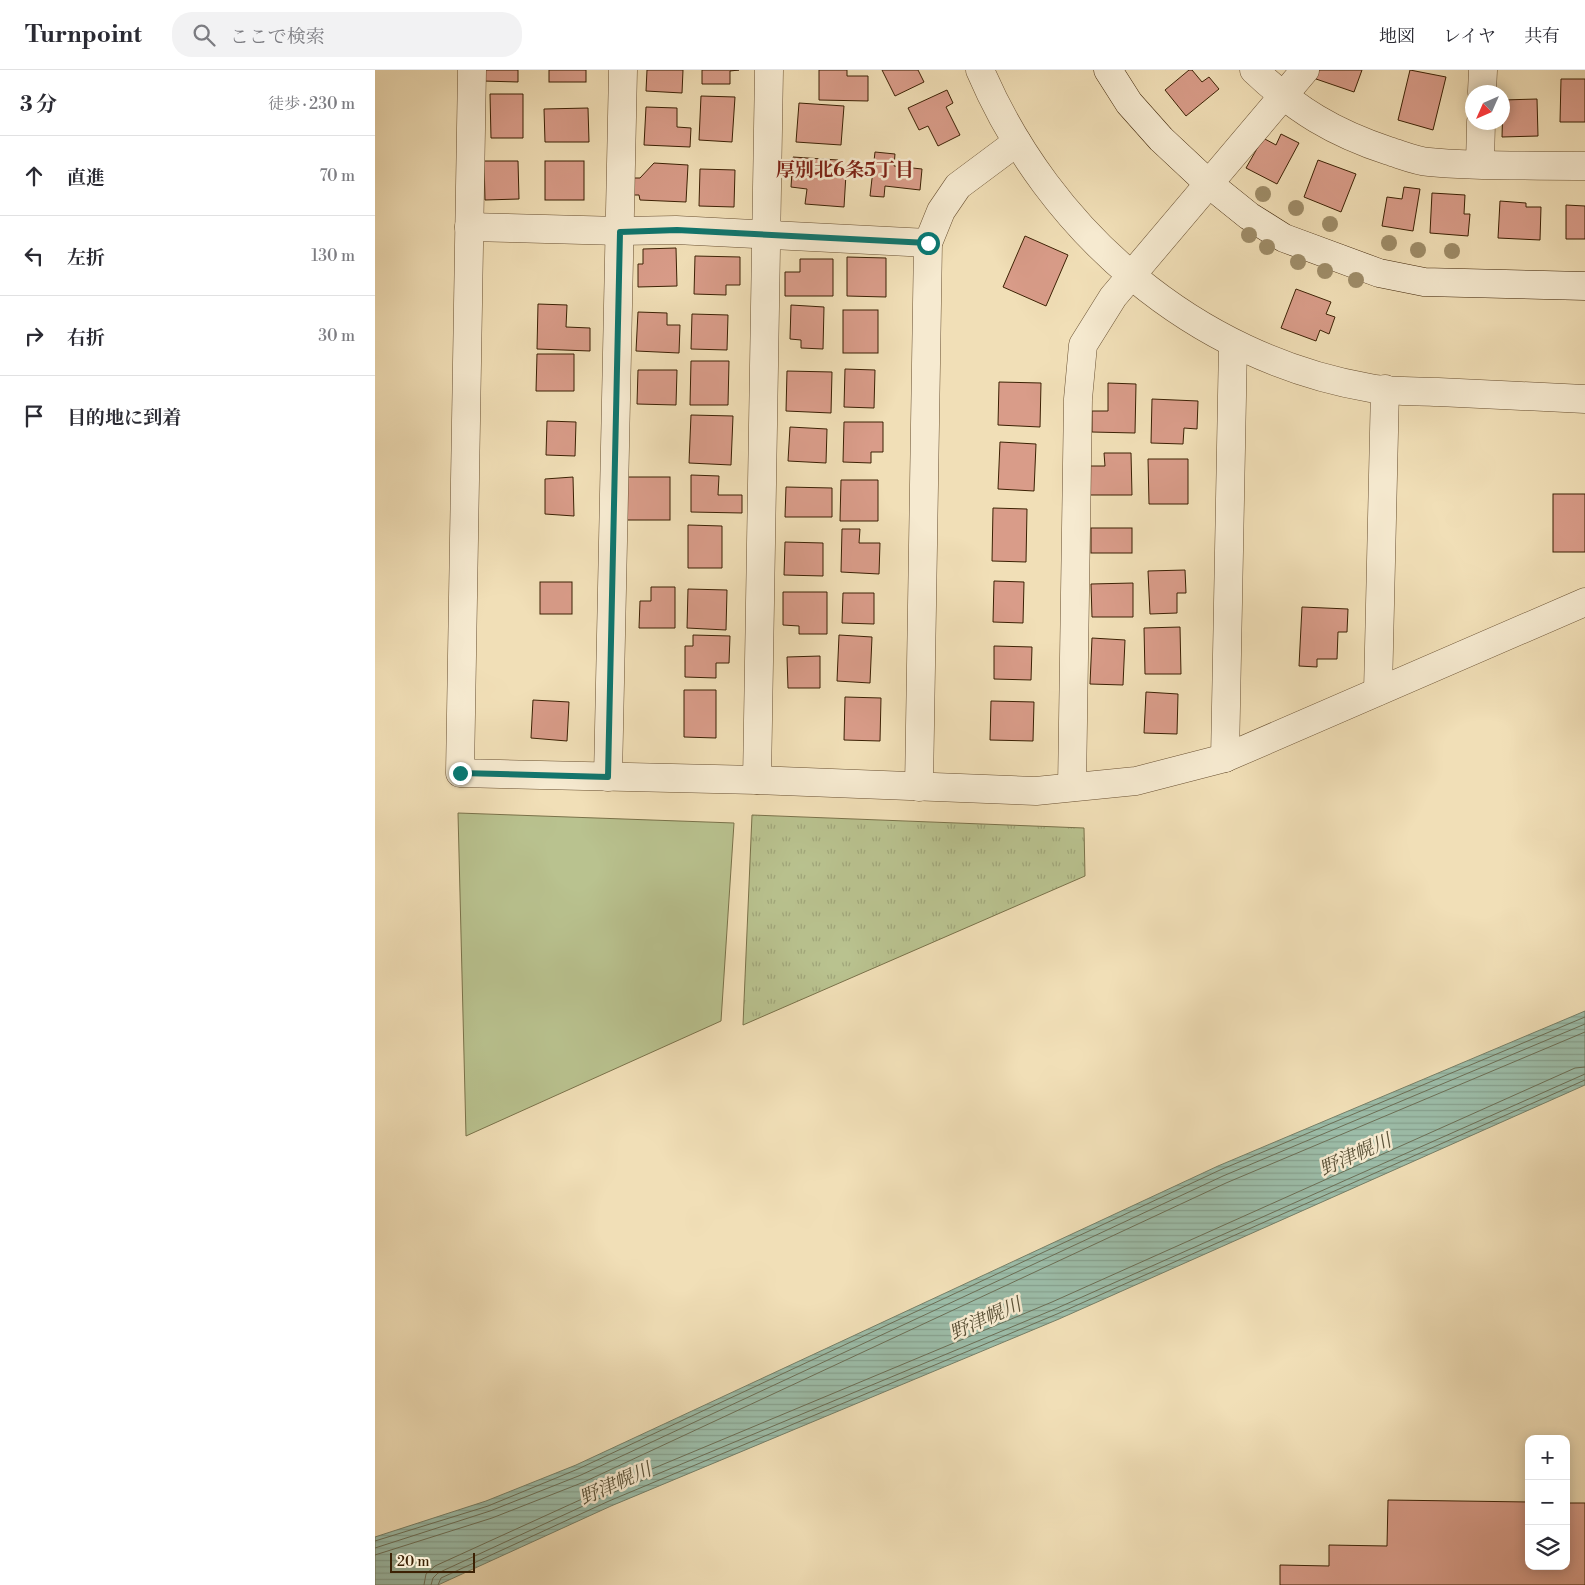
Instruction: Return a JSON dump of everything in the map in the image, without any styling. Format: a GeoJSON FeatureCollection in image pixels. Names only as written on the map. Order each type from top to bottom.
{"type":"FeatureCollection","features":[{"type":"Feature","properties":{"kind":"street"},"geometry":{"type":"LineString","coordinates":[[472,70],[460,773],[757,780],[1036,791],[1136,781],[1225,758],[1585,602]]}},
{"type":"Feature","properties":{"kind":"street"},"geometry":{"type":"LineString","coordinates":[[608,777],[623,70]]}},
{"type":"Feature","properties":{"kind":"street"},"geometry":{"type":"LineString","coordinates":[[757,780],[769,70]]}},
{"type":"Feature","properties":{"kind":"street"},"geometry":{"type":"LineString","coordinates":[[980,70],[1017,142],[1066,213],[1130,277],[1198,324],[1233,344],[1322,377],[1371,389],[1585,399]]}},
{"type":"Feature","properties":{"kind":"street"},"geometry":{"type":"LineString","coordinates":[[1108,70],[1129,103],[1161,140],[1208,183],[1249,216],[1284,238],[1379,273],[1423,282],[1585,286]]}},
{"type":"Feature","properties":{"kind":"street"},"geometry":{"type":"LineString","coordinates":[[1254,70],[1283,97],[1317,120],[1356,140],[1428,162],[1585,166]]}},
{"type":"Feature","properties":{"kind":"street"},"geometry":{"type":"LineString","coordinates":[[1072,787],[1078,409],[1083,345],[1113,298],[1305,70]]}},
{"type":"Feature","properties":{"kind":"street"},"geometry":{"type":"LineString","coordinates":[[1482,85],[1483,70]]}},
{"type":"Feature","properties":{"kind":"street"},"geometry":{"type":"LineString","coordinates":[[1480,164],[1481,130]]}},
{"type":"Feature","properties":{"kind":"street"},"geometry":{"type":"LineString","coordinates":[[919,787],[928,243],[941,211],[958,186],[1017,142]]}},
{"type":"Feature","properties":{"kind":"street"},"geometry":{"type":"LineString","coordinates":[[469,227],[620,232],[677,230],[928,243]]}},
{"type":"Feature","properties":{"kind":"street"},"geometry":{"type":"LineString","coordinates":[[1225,758],[1233,344]]}},
{"type":"Feature","properties":{"kind":"street"},"geometry":{"type":"LineString","coordinates":[[1378,691],[1385,389]]}},
{"type":"Feature","properties":{"kind":"green space"},"geometry":{"type":"Polygon","coordinates":[[[458,813],[734,823],[721,1021],[466,1136],[458,813]]]}},
{"type":"Feature","properties":{"kind":"green space"},"geometry":{"type":"Polygon","coordinates":[[[752,815],[1084,828],[1085,876],[743,1025],[752,815]]]}},
{"type":"Feature","properties":{"kind":"water","name":"野津幌川"},"geometry":{"type":"Polygon","coordinates":[[[1585,1011],[1585,1085],[1059,1319],[611,1506],[438,1585],[375,1585],[375,1537],[486,1501],[576,1465],[1218,1166],[1585,1011]]]}},
{"type":"Feature","properties":{"kind":"building"},"geometry":{"type":"Polygon","coordinates":[[[484,70],[518,70],[518,82],[483,81],[484,70]]]}},
{"type":"Feature","properties":{"kind":"building"},"geometry":{"type":"Polygon","coordinates":[[[549,70],[586,70],[586,82],[549,82],[549,70]]]}},
{"type":"Feature","properties":{"kind":"building"},"geometry":{"type":"Polygon","coordinates":[[[647,70],[683,70],[682,93],[646,91],[647,70]]]}},
{"type":"Feature","properties":{"kind":"building"},"geometry":{"type":"Polygon","coordinates":[[[702,70],[739,70],[730,71],[730,84],[702,84],[702,70]]]}},
{"type":"Feature","properties":{"kind":"building"},"geometry":{"type":"Polygon","coordinates":[[[819,70],[847,70],[847,76],[868,76],[868,101],[819,100],[819,70]]]}},
{"type":"Feature","properties":{"kind":"building"},"geometry":{"type":"Polygon","coordinates":[[[882,70],[918,70],[924,82],[895,96],[882,70]]]}},
{"type":"Feature","properties":{"kind":"building"},"geometry":{"type":"Polygon","coordinates":[[[1189,70],[1192,70],[1202,82],[1209,77],[1219,89],[1186,116],[1165,90],[1189,70]]]}},
{"type":"Feature","properties":{"kind":"building"},"geometry":{"type":"Polygon","coordinates":[[[1319,70],[1362,70],[1354,92],[1316,79],[1319,70]]]}},
{"type":"Feature","properties":{"kind":"building"},"geometry":{"type":"Polygon","coordinates":[[[1410,70],[1446,77],[1433,130],[1398,120],[1410,70]]]}},
{"type":"Feature","properties":{"kind":"building"},"geometry":{"type":"Polygon","coordinates":[[[1561,79],[1585,79],[1585,122],[1560,122],[1561,79]]]}},
{"type":"Feature","properties":{"kind":"building"},"geometry":{"type":"Polygon","coordinates":[[[947,90],[953,103],[946,107],[960,135],[938,146],[928,126],[919,130],[908,108],[947,90]]]}},
{"type":"Feature","properties":{"kind":"building"},"geometry":{"type":"Polygon","coordinates":[[[490,94],[523,94],[523,138],[491,138],[490,94]]]}},
{"type":"Feature","properties":{"kind":"building"},"geometry":{"type":"Polygon","coordinates":[[[701,96],[735,97],[732,142],[699,140],[701,96]]]}},
{"type":"Feature","properties":{"kind":"building"},"geometry":{"type":"Polygon","coordinates":[[[1537,99],[1538,136],[1502,137],[1502,130],[1510,130],[1510,100],[1537,99]]]}},
{"type":"Feature","properties":{"kind":"building"},"geometry":{"type":"Polygon","coordinates":[[[799,103],[844,106],[841,145],[796,142],[799,103]]]}},
{"type":"Feature","properties":{"kind":"building"},"geometry":{"type":"Polygon","coordinates":[[[646,107],[677,108],[677,127],[691,128],[690,147],[644,145],[646,107]]]}},
{"type":"Feature","properties":{"kind":"building"},"geometry":{"type":"Polygon","coordinates":[[[588,108],[589,142],[545,142],[544,109],[588,108]]]}},
{"type":"Feature","properties":{"kind":"building"},"geometry":{"type":"Polygon","coordinates":[[[1281,134],[1299,143],[1277,184],[1246,168],[1263,138],[1276,145],[1281,134]]]}},
{"type":"Feature","properties":{"kind":"building"},"geometry":{"type":"Polygon","coordinates":[[[875,152],[895,154],[894,166],[922,169],[920,190],[885,186],[884,197],[870,196],[875,152]]]}},
{"type":"Feature","properties":{"kind":"building"},"geometry":{"type":"Polygon","coordinates":[[[793,157],[838,160],[837,173],[846,174],[844,207],[805,204],[807,189],[791,187],[793,157]]]}},
{"type":"Feature","properties":{"kind":"building"},"geometry":{"type":"Polygon","coordinates":[[[1318,160],[1356,174],[1341,212],[1304,197],[1318,160]]]}},
{"type":"Feature","properties":{"kind":"building"},"geometry":{"type":"Polygon","coordinates":[[[484,161],[518,161],[519,199],[485,200],[484,161]]]}},
{"type":"Feature","properties":{"kind":"building"},"geometry":{"type":"Polygon","coordinates":[[[545,161],[584,161],[584,200],[545,200],[545,161]]]}},
{"type":"Feature","properties":{"kind":"building"},"geometry":{"type":"Polygon","coordinates":[[[654,163],[688,165],[686,202],[640,200],[639,195],[630,195],[631,178],[640,178],[654,163]]]}},
{"type":"Feature","properties":{"kind":"building"},"geometry":{"type":"Polygon","coordinates":[[[700,169],[735,170],[734,207],[699,206],[700,169]]]}},
{"type":"Feature","properties":{"kind":"building"},"geometry":{"type":"Polygon","coordinates":[[[1404,187],[1420,189],[1413,231],[1382,226],[1387,197],[1402,199],[1404,187]]]}},
{"type":"Feature","properties":{"kind":"building"},"geometry":{"type":"Polygon","coordinates":[[[1432,193],[1465,195],[1464,214],[1470,214],[1468,236],[1430,233],[1432,193]]]}},
{"type":"Feature","properties":{"kind":"building"},"geometry":{"type":"Polygon","coordinates":[[[1500,201],[1526,203],[1526,207],[1541,207],[1540,240],[1498,238],[1500,201]]]}},
{"type":"Feature","properties":{"kind":"building"},"geometry":{"type":"Polygon","coordinates":[[[1566,205],[1585,206],[1585,239],[1566,239],[1566,205]]]}},
{"type":"Feature","properties":{"kind":"building"},"geometry":{"type":"Polygon","coordinates":[[[1025,236],[1068,255],[1046,306],[1003,287],[1025,236]]]}},
{"type":"Feature","properties":{"kind":"building"},"geometry":{"type":"Polygon","coordinates":[[[676,248],[677,286],[638,287],[638,264],[643,264],[643,249],[676,248]]]}},
{"type":"Feature","properties":{"kind":"building"},"geometry":{"type":"Polygon","coordinates":[[[695,256],[740,257],[740,285],[726,285],[726,295],[694,294],[695,256]]]}},
{"type":"Feature","properties":{"kind":"building"},"geometry":{"type":"Polygon","coordinates":[[[847,257],[886,258],[886,297],[847,296],[847,257]]]}},
{"type":"Feature","properties":{"kind":"building"},"geometry":{"type":"Polygon","coordinates":[[[800,259],[833,259],[833,296],[785,296],[785,272],[800,272],[800,259]]]}},
{"type":"Feature","properties":{"kind":"building"},"geometry":{"type":"Polygon","coordinates":[[[1296,289],[1331,302],[1326,314],[1335,317],[1329,334],[1320,330],[1316,341],[1281,328],[1296,289]]]}},
{"type":"Feature","properties":{"kind":"building"},"geometry":{"type":"Polygon","coordinates":[[[538,304],[567,305],[566,327],[590,328],[590,351],[537,349],[538,304]]]}},
{"type":"Feature","properties":{"kind":"building"},"geometry":{"type":"Polygon","coordinates":[[[791,305],[824,307],[823,349],[801,348],[801,340],[790,339],[791,305]]]}},
{"type":"Feature","properties":{"kind":"building"},"geometry":{"type":"Polygon","coordinates":[[[843,310],[878,310],[878,353],[843,353],[843,310]]]}},
{"type":"Feature","properties":{"kind":"building"},"geometry":{"type":"Polygon","coordinates":[[[638,312],[667,313],[667,325],[680,325],[679,353],[636,351],[638,312]]]}},
{"type":"Feature","properties":{"kind":"building"},"geometry":{"type":"Polygon","coordinates":[[[692,314],[728,315],[727,350],[691,349],[692,314]]]}},
{"type":"Feature","properties":{"kind":"building"},"geometry":{"type":"Polygon","coordinates":[[[537,354],[574,354],[574,391],[536,391],[537,354]]]}},
{"type":"Feature","properties":{"kind":"building"},"geometry":{"type":"Polygon","coordinates":[[[691,361],[729,361],[728,405],[690,405],[691,361]]]}},
{"type":"Feature","properties":{"kind":"building"},"geometry":{"type":"Polygon","coordinates":[[[845,369],[875,370],[874,408],[844,407],[845,369]]]}},
{"type":"Feature","properties":{"kind":"building"},"geometry":{"type":"Polygon","coordinates":[[[638,370],[677,370],[676,405],[637,404],[638,370]]]}},
{"type":"Feature","properties":{"kind":"building"},"geometry":{"type":"Polygon","coordinates":[[[787,371],[832,372],[831,413],[786,411],[787,371]]]}},
{"type":"Feature","properties":{"kind":"building"},"geometry":{"type":"Polygon","coordinates":[[[999,382],[1041,383],[1040,427],[998,425],[999,382]]]}},
{"type":"Feature","properties":{"kind":"building"},"geometry":{"type":"Polygon","coordinates":[[[1108,383],[1136,384],[1135,433],[1092,432],[1092,411],[1108,411],[1108,383]]]}},
{"type":"Feature","properties":{"kind":"building"},"geometry":{"type":"Polygon","coordinates":[[[1152,399],[1198,401],[1197,429],[1184,428],[1183,444],[1151,443],[1152,399]]]}},
{"type":"Feature","properties":{"kind":"building"},"geometry":{"type":"Polygon","coordinates":[[[691,415],[733,416],[731,465],[689,463],[691,415]]]}},
{"type":"Feature","properties":{"kind":"building"},"geometry":{"type":"Polygon","coordinates":[[[547,421],[576,422],[575,456],[546,455],[547,421]]]}},
{"type":"Feature","properties":{"kind":"building"},"geometry":{"type":"Polygon","coordinates":[[[844,422],[883,422],[883,452],[871,452],[871,463],[843,462],[844,422]]]}},
{"type":"Feature","properties":{"kind":"building"},"geometry":{"type":"Polygon","coordinates":[[[790,427],[827,429],[826,463],[788,461],[790,427]]]}},
{"type":"Feature","properties":{"kind":"building"},"geometry":{"type":"Polygon","coordinates":[[[1000,442],[1036,444],[1034,491],[998,489],[1000,442]]]}},
{"type":"Feature","properties":{"kind":"building"},"geometry":{"type":"Polygon","coordinates":[[[1104,453],[1131,453],[1132,495],[1090,495],[1089,466],[1105,466],[1104,453]]]}},
{"type":"Feature","properties":{"kind":"building"},"geometry":{"type":"Polygon","coordinates":[[[1148,459],[1188,459],[1188,504],[1149,504],[1148,459]]]}},
{"type":"Feature","properties":{"kind":"building"},"geometry":{"type":"Polygon","coordinates":[[[691,475],[719,476],[718,495],[742,495],[742,513],[691,512],[691,475]]]}},
{"type":"Feature","properties":{"kind":"building"},"geometry":{"type":"Polygon","coordinates":[[[573,477],[574,516],[545,514],[545,479],[573,477]]]}},
{"type":"Feature","properties":{"kind":"building"},"geometry":{"type":"Polygon","coordinates":[[[627,477],[670,477],[670,520],[627,520],[627,477]]]}},
{"type":"Feature","properties":{"kind":"building"},"geometry":{"type":"Polygon","coordinates":[[[841,480],[878,480],[878,521],[840,521],[841,480]]]}},
{"type":"Feature","properties":{"kind":"building"},"geometry":{"type":"Polygon","coordinates":[[[786,487],[832,488],[832,517],[785,517],[786,487]]]}},
{"type":"Feature","properties":{"kind":"building"},"geometry":{"type":"Polygon","coordinates":[[[1553,494],[1585,494],[1585,552],[1553,552],[1553,494]]]}},
{"type":"Feature","properties":{"kind":"building"},"geometry":{"type":"Polygon","coordinates":[[[993,508],[1027,509],[1026,562],[992,561],[993,508]]]}},
{"type":"Feature","properties":{"kind":"building"},"geometry":{"type":"Polygon","coordinates":[[[688,525],[722,526],[722,568],[688,568],[688,525]]]}},
{"type":"Feature","properties":{"kind":"building"},"geometry":{"type":"Polygon","coordinates":[[[1091,528],[1132,528],[1132,553],[1091,553],[1091,528]]]}},
{"type":"Feature","properties":{"kind":"building"},"geometry":{"type":"Polygon","coordinates":[[[842,529],[860,529],[859,543],[880,543],[879,574],[841,572],[842,529]]]}},
{"type":"Feature","properties":{"kind":"building"},"geometry":{"type":"Polygon","coordinates":[[[785,542],[823,543],[823,576],[784,575],[785,542]]]}},
{"type":"Feature","properties":{"kind":"building"},"geometry":{"type":"Polygon","coordinates":[[[1185,570],[1186,593],[1177,593],[1177,613],[1150,614],[1148,571],[1185,570]]]}},
{"type":"Feature","properties":{"kind":"building"},"geometry":{"type":"Polygon","coordinates":[[[994,581],[1024,582],[1023,623],[993,622],[994,581]]]}},
{"type":"Feature","properties":{"kind":"building"},"geometry":{"type":"Polygon","coordinates":[[[540,582],[572,582],[572,614],[540,614],[540,582]]]}},
{"type":"Feature","properties":{"kind":"building"},"geometry":{"type":"Polygon","coordinates":[[[1133,583],[1133,617],[1092,617],[1091,584],[1133,583]]]}},
{"type":"Feature","properties":{"kind":"building"},"geometry":{"type":"Polygon","coordinates":[[[651,587],[675,587],[675,628],[639,628],[640,601],[651,601],[651,587]]]}},
{"type":"Feature","properties":{"kind":"building"},"geometry":{"type":"Polygon","coordinates":[[[688,589],[727,590],[726,630],[687,628],[688,589]]]}},
{"type":"Feature","properties":{"kind":"building"},"geometry":{"type":"Polygon","coordinates":[[[783,592],[827,592],[827,634],[799,634],[799,626],[783,625],[783,592]]]}},
{"type":"Feature","properties":{"kind":"building"},"geometry":{"type":"Polygon","coordinates":[[[843,593],[874,593],[874,624],[842,623],[843,593]]]}},
{"type":"Feature","properties":{"kind":"building"},"geometry":{"type":"Polygon","coordinates":[[[1302,607],[1348,609],[1347,632],[1338,632],[1337,659],[1317,659],[1317,667],[1299,666],[1302,607]]]}},
{"type":"Feature","properties":{"kind":"building"},"geometry":{"type":"Polygon","coordinates":[[[1180,627],[1181,674],[1145,674],[1144,628],[1180,627]]]}},
{"type":"Feature","properties":{"kind":"building"},"geometry":{"type":"Polygon","coordinates":[[[693,635],[730,636],[729,663],[716,663],[716,678],[685,677],[685,646],[693,646],[693,635]]]}},
{"type":"Feature","properties":{"kind":"building"},"geometry":{"type":"Polygon","coordinates":[[[839,635],[872,637],[870,683],[837,681],[839,635]]]}},
{"type":"Feature","properties":{"kind":"building"},"geometry":{"type":"Polygon","coordinates":[[[1092,638],[1125,640],[1123,685],[1090,684],[1092,638]]]}},
{"type":"Feature","properties":{"kind":"building"},"geometry":{"type":"Polygon","coordinates":[[[994,646],[1032,647],[1031,680],[994,679],[994,646]]]}},
{"type":"Feature","properties":{"kind":"building"},"geometry":{"type":"Polygon","coordinates":[[[820,656],[820,688],[788,688],[787,657],[820,656]]]}},
{"type":"Feature","properties":{"kind":"building"},"geometry":{"type":"Polygon","coordinates":[[[684,690],[716,690],[716,738],[684,737],[684,690]]]}},
{"type":"Feature","properties":{"kind":"building"},"geometry":{"type":"Polygon","coordinates":[[[1146,692],[1178,694],[1177,734],[1144,733],[1146,692]]]}},
{"type":"Feature","properties":{"kind":"building"},"geometry":{"type":"Polygon","coordinates":[[[845,697],[881,698],[880,741],[844,740],[845,697]]]}},
{"type":"Feature","properties":{"kind":"building"},"geometry":{"type":"Polygon","coordinates":[[[533,700],[569,702],[567,741],[531,738],[533,700]]]}},
{"type":"Feature","properties":{"kind":"building"},"geometry":{"type":"Polygon","coordinates":[[[991,701],[1034,702],[1033,741],[990,740],[991,701]]]}},
{"type":"Feature","properties":{"kind":"building"},"geometry":{"type":"Polygon","coordinates":[[[1388,1500],[1525,1502],[1525,1570],[1570,1570],[1570,1503],[1585,1503],[1585,1585],[1280,1585],[1280,1565],[1329,1566],[1329,1545],[1387,1546],[1388,1500]]]}},
{"type":"Feature","properties":{"kind":"district","name":"厚別北6条5丁目"},"geometry":{"type":"Point","coordinates":[845,169]}},
{"type":"Feature","properties":{"kind":"route"},"geometry":{"type":"LineString","coordinates":[[460,773],[608,777],[620,232],[677,230],[928,243]]}}]}
